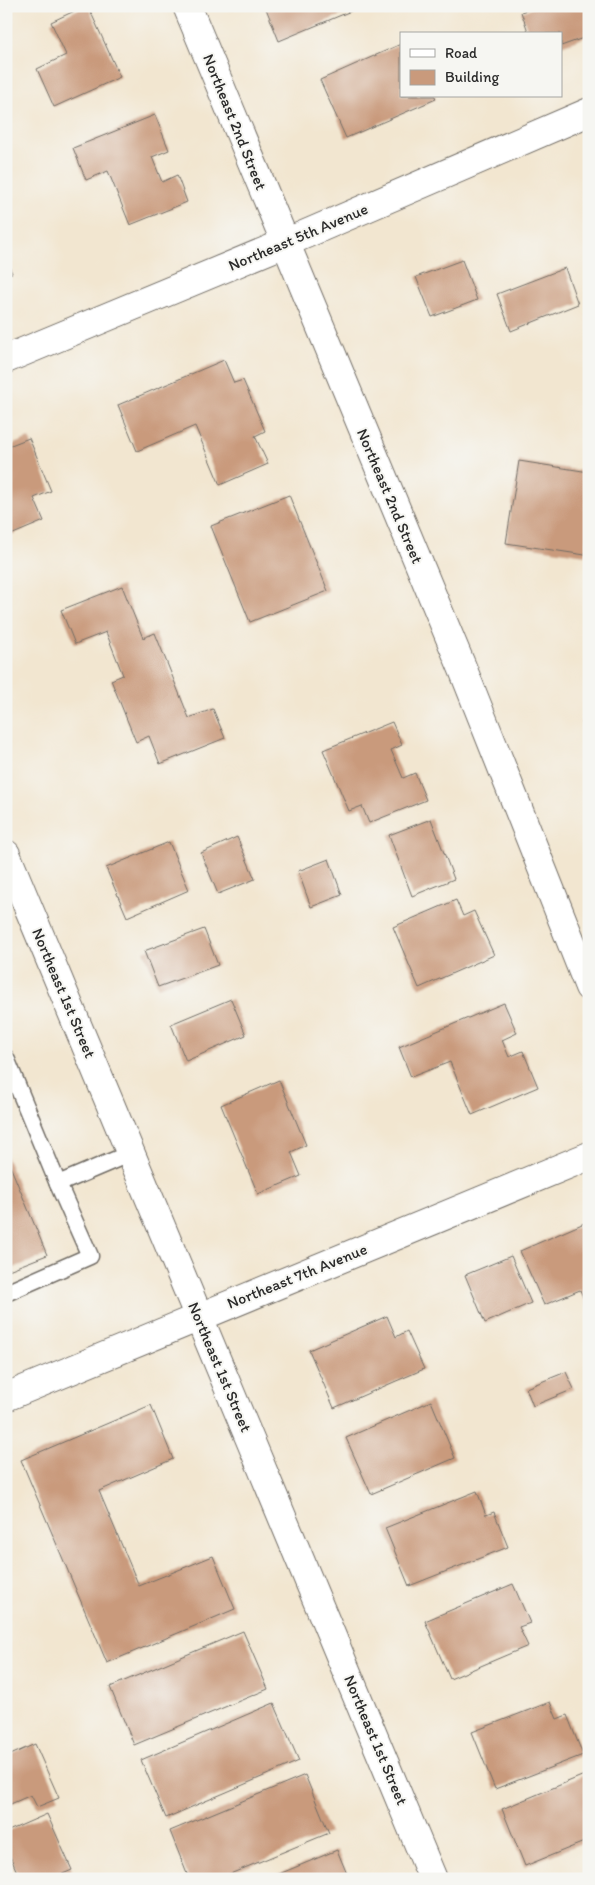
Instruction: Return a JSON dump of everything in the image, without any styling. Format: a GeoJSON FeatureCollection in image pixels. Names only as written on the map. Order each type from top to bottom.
{"type":"FeatureCollection","features":[{"type":"Feature","properties":{"kind":"street","name":"Northeast 2nd Street"},"geometry":{"type":"LineString","coordinates":[[187,6],[462,667],[589,987]]}},
{"type":"Feature","properties":{"kind":"street","name":"Northeast 5th Avenue"},"geometry":{"type":"LineString","coordinates":[[6,359],[285,243],[589,112]]}},
{"type":"Feature","properties":{"kind":"street","name":"Northeast 1st Street"},"geometry":{"type":"LineString","coordinates":[[6,854],[433,1879]]}},
{"type":"Feature","properties":{"kind":"street","name":"Northeast 7th Avenue"},"geometry":{"type":"LineString","coordinates":[[6,1397],[589,1156]]}},
{"type":"Feature","properties":{"kind":"lane"},"geometry":{"type":"LineString","coordinates":[[6,1058],[90,1256],[6,1293]]}},
{"type":"Feature","properties":{"kind":"lane"},"geometry":{"type":"LineString","coordinates":[[58,1184],[131,1153]]}},
{"type":"Feature","properties":{"kind":"building"},"geometry":{"type":"Polygon","coordinates":[[[88,6],[120,77],[54,107],[37,69],[66,55],[51,22],[88,6]]]}},
{"type":"Feature","properties":{"kind":"building"},"geometry":{"type":"Polygon","coordinates":[[[265,6],[349,6],[351,11],[279,41],[265,6]]]}},
{"type":"Feature","properties":{"kind":"building"},"geometry":{"type":"Polygon","coordinates":[[[538,6],[589,6],[589,36],[562,46],[562,32],[528,32],[521,12],[538,6]]]}},
{"type":"Feature","properties":{"kind":"building"},"geometry":{"type":"Polygon","coordinates":[[[400,44],[400,98],[436,99],[346,138],[320,80],[400,44]]]}},
{"type":"Feature","properties":{"kind":"building"},"geometry":{"type":"Polygon","coordinates":[[[155,115],[169,150],[152,157],[162,182],[177,175],[187,202],[130,225],[108,171],[86,180],[73,148],[155,115]]]}},
{"type":"Feature","properties":{"kind":"building"},"geometry":{"type":"Polygon","coordinates":[[[6,260],[12,273],[6,275],[6,260]]]}},
{"type":"Feature","properties":{"kind":"building"},"geometry":{"type":"Polygon","coordinates":[[[462,260],[477,300],[432,317],[416,277],[462,260]]]}},
{"type":"Feature","properties":{"kind":"building"},"geometry":{"type":"Polygon","coordinates":[[[565,268],[578,304],[511,331],[497,294],[565,268]]]}},
{"type":"Feature","properties":{"kind":"building"},"geometry":{"type":"Polygon","coordinates":[[[224,360],[234,383],[243,380],[265,431],[255,436],[268,464],[220,485],[195,426],[137,451],[118,405],[224,360]]]}},
{"type":"Feature","properties":{"kind":"building"},"geometry":{"type":"Polygon","coordinates":[[[29,438],[51,491],[34,498],[44,521],[6,537],[6,447],[29,438]]]}},
{"type":"Feature","properties":{"kind":"building"},"geometry":{"type":"Polygon","coordinates":[[[519,461],[589,472],[589,532],[585,555],[506,543],[519,461]]]}},
{"type":"Feature","properties":{"kind":"building"},"geometry":{"type":"Polygon","coordinates":[[[289,495],[328,591],[250,622],[211,526],[289,495]]]}},
{"type":"Feature","properties":{"kind":"building"},"geometry":{"type":"Polygon","coordinates":[[[122,586],[143,638],[155,633],[189,718],[213,709],[225,738],[160,764],[149,736],[136,742],[111,680],[123,675],[106,632],[75,644],[61,610],[122,586]]]}},
{"type":"Feature","properties":{"kind":"building"},"geometry":{"type":"Polygon","coordinates":[[[589,719],[589,737],[582,722],[589,719]]]}},
{"type":"Feature","properties":{"kind":"building"},"geometry":{"type":"Polygon","coordinates":[[[392,722],[402,745],[391,750],[403,778],[415,773],[426,800],[369,823],[362,806],[349,811],[323,750],[392,722]]]}},
{"type":"Feature","properties":{"kind":"building"},"geometry":{"type":"Polygon","coordinates":[[[431,819],[454,879],[412,896],[389,835],[431,819]]]}},
{"type":"Feature","properties":{"kind":"building"},"geometry":{"type":"Polygon","coordinates":[[[237,837],[255,879],[218,894],[201,853],[237,837]]]}},
{"type":"Feature","properties":{"kind":"building"},"geometry":{"type":"Polygon","coordinates":[[[169,842],[189,890],[127,917],[106,868],[169,842]]]}},
{"type":"Feature","properties":{"kind":"building"},"geometry":{"type":"Polygon","coordinates":[[[329,859],[342,895],[311,907],[298,871],[329,859]]]}},
{"type":"Feature","properties":{"kind":"building"},"geometry":{"type":"Polygon","coordinates":[[[456,900],[463,916],[474,911],[494,955],[419,988],[393,927],[456,900]]]}},
{"type":"Feature","properties":{"kind":"building"},"geometry":{"type":"Polygon","coordinates":[[[204,929],[218,965],[158,987],[144,951],[204,929]]]}},
{"type":"Feature","properties":{"kind":"building"},"geometry":{"type":"Polygon","coordinates":[[[231,999],[246,1035],[186,1061],[171,1024],[231,999]]]}},
{"type":"Feature","properties":{"kind":"building"},"geometry":{"type":"Polygon","coordinates":[[[504,1003],[517,1033],[502,1040],[509,1057],[523,1051],[538,1087],[472,1115],[450,1062],[411,1077],[399,1047],[504,1003]]]}},
{"type":"Feature","properties":{"kind":"building"},"geometry":{"type":"Polygon","coordinates":[[[279,1080],[306,1145],[291,1152],[301,1176],[258,1194],[221,1105],[279,1080]]]}},
{"type":"Feature","properties":{"kind":"building"},"geometry":{"type":"Polygon","coordinates":[[[6,1156],[47,1255],[6,1271],[6,1156]]]}},
{"type":"Feature","properties":{"kind":"building"},"geometry":{"type":"Polygon","coordinates":[[[589,1221],[589,1310],[580,1290],[544,1305],[520,1251],[589,1221]]]}},
{"type":"Feature","properties":{"kind":"building"},"geometry":{"type":"Polygon","coordinates":[[[511,1256],[531,1303],[485,1323],[465,1275],[511,1256]]]}},
{"type":"Feature","properties":{"kind":"building"},"geometry":{"type":"Polygon","coordinates":[[[387,1316],[396,1337],[407,1331],[424,1369],[334,1408],[309,1350],[387,1316]]]}},
{"type":"Feature","properties":{"kind":"building"},"geometry":{"type":"Polygon","coordinates":[[[566,1372],[574,1389],[533,1406],[526,1388],[566,1372]]]}},
{"type":"Feature","properties":{"kind":"building"},"geometry":{"type":"Polygon","coordinates":[[[431,1401],[455,1458],[371,1494],[346,1438],[431,1401]]]}},
{"type":"Feature","properties":{"kind":"building"},"geometry":{"type":"Polygon","coordinates":[[[151,1405],[173,1459],[99,1491],[139,1586],[213,1556],[235,1609],[107,1663],[21,1460],[151,1405]]]}},
{"type":"Feature","properties":{"kind":"building"},"geometry":{"type":"Polygon","coordinates":[[[477,1491],[486,1515],[494,1512],[508,1547],[409,1586],[385,1528],[477,1491]]]}},
{"type":"Feature","properties":{"kind":"building"},"geometry":{"type":"Polygon","coordinates":[[[513,1584],[530,1623],[519,1627],[528,1646],[450,1679],[425,1621],[513,1584]]]}},
{"type":"Feature","properties":{"kind":"building"},"geometry":{"type":"Polygon","coordinates":[[[243,1631],[268,1689],[134,1745],[110,1687],[243,1631]]]}},
{"type":"Feature","properties":{"kind":"building"},"geometry":{"type":"Polygon","coordinates":[[[550,1702],[557,1719],[567,1715],[583,1755],[495,1789],[472,1732],[550,1702]]]}},
{"type":"Feature","properties":{"kind":"building"},"geometry":{"type":"Polygon","coordinates":[[[274,1703],[299,1761],[166,1818],[141,1760],[274,1703]]]}},
{"type":"Feature","properties":{"kind":"building"},"geometry":{"type":"Polygon","coordinates":[[[35,1744],[59,1798],[37,1807],[31,1795],[6,1806],[6,1757],[35,1744]]]}},
{"type":"Feature","properties":{"kind":"building"},"geometry":{"type":"Polygon","coordinates":[[[589,1773],[589,1840],[525,1866],[502,1809],[589,1773]]]}},
{"type":"Feature","properties":{"kind":"building"},"geometry":{"type":"Polygon","coordinates":[[[305,1775],[329,1833],[218,1879],[189,1879],[170,1831],[305,1775]]]}},
{"type":"Feature","properties":{"kind":"building"},"geometry":{"type":"Polygon","coordinates":[[[47,1814],[72,1870],[51,1879],[20,1879],[6,1847],[6,1832],[47,1814]]]}},
{"type":"Feature","properties":{"kind":"building"},"geometry":{"type":"Polygon","coordinates":[[[337,1850],[349,1879],[267,1879],[337,1850]]]}}]}
